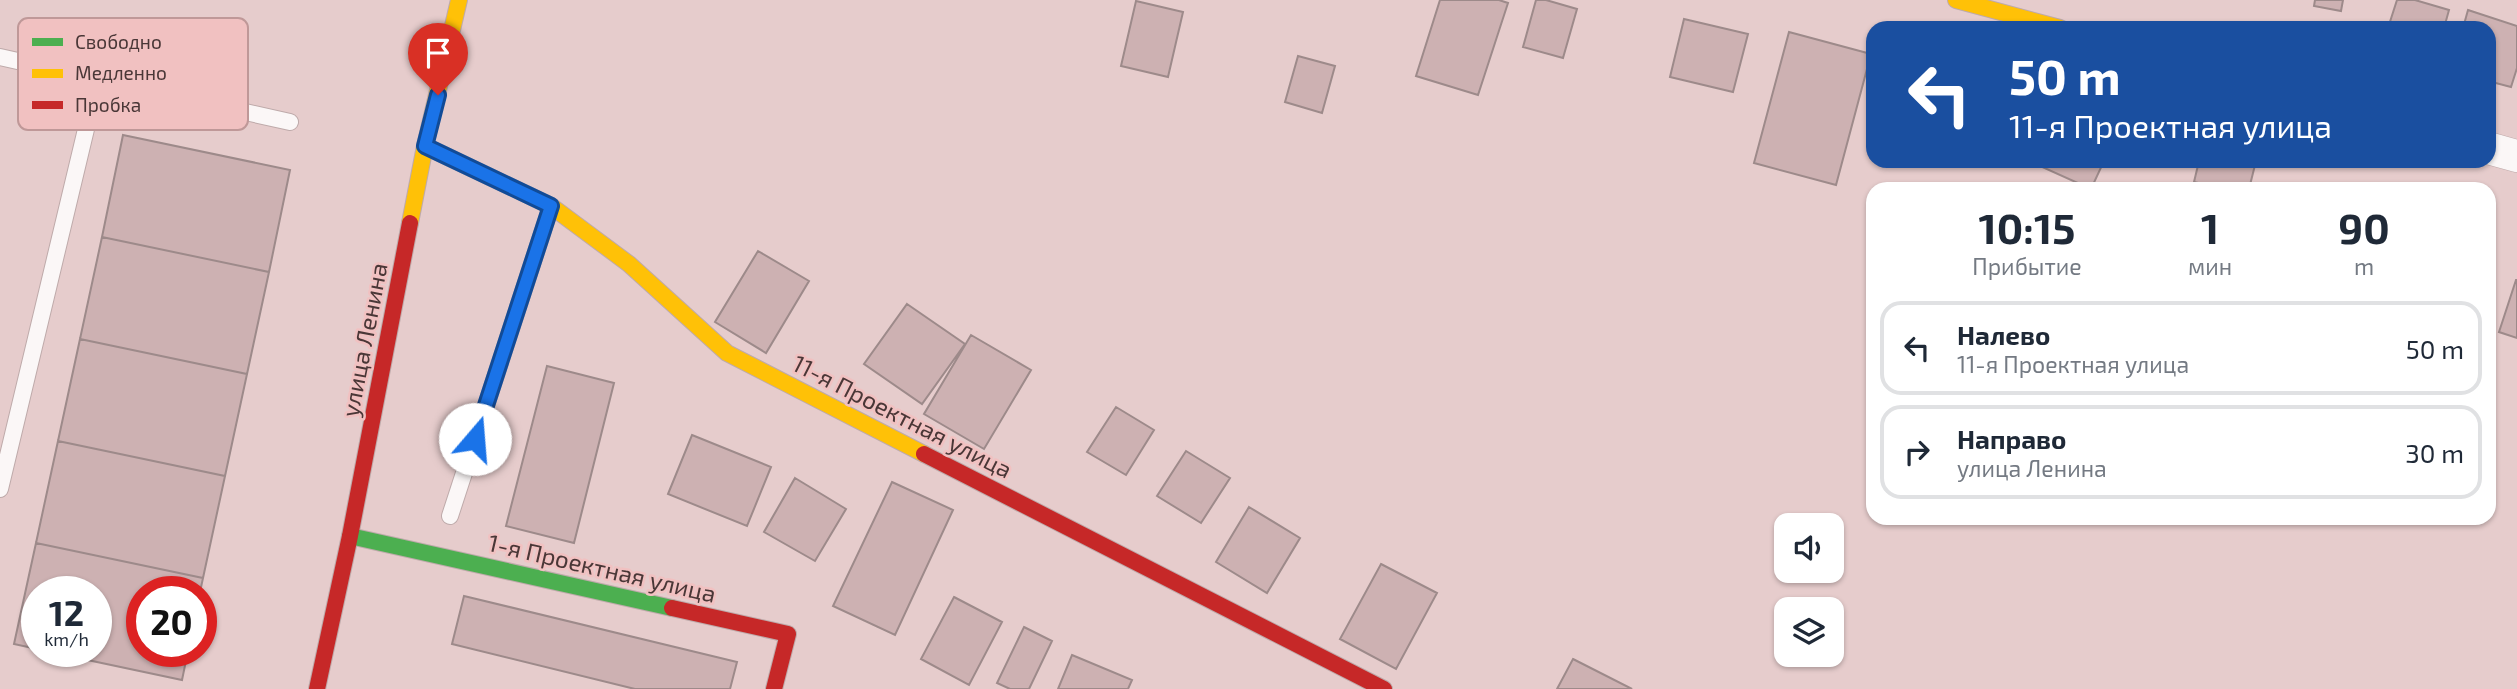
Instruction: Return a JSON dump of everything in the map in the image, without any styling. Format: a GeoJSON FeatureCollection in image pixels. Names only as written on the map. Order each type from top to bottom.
{"type":"FeatureCollection","features":[{"type":"Feature","properties":{"kind":"street","name":"улица Ленина"},"geometry":{"type":"LineString","coordinates":[[317,689],[350,536],[425,146],[459,0]]}},
{"type":"Feature","properties":{"kind":"street"},"geometry":{"type":"LineString","coordinates":[[1956,0],[2034,21]]}},
{"type":"Feature","properties":{"kind":"street","name":"11-я Проектная улица"},"geometry":{"type":"LineString","coordinates":[[425,146],[551,206],[629,264],[727,354],[1384,689]]}},
{"type":"Feature","properties":{"kind":"street"},"geometry":{"type":"LineString","coordinates":[[2496,150],[2517,156]]}},
{"type":"Feature","properties":{"kind":"street","name":"1-я Проектная улица"},"geometry":{"type":"LineString","coordinates":[[350,536],[788,634],[775,689]]}},
{"type":"Feature","properties":{"kind":"lane"},"geometry":{"type":"LineString","coordinates":[[0,57],[18,61]]}},
{"type":"Feature","properties":{"kind":"lane"},"geometry":{"type":"LineString","coordinates":[[248,113],[290,122]]}},
{"type":"Feature","properties":{"kind":"lane"},"geometry":{"type":"LineString","coordinates":[[0,489],[85,130]]}},
{"type":"Feature","properties":{"kind":"lane"},"geometry":{"type":"LineString","coordinates":[[450,516],[551,206]]}},
{"type":"Feature","properties":{"kind":"building"},"geometry":{"type":"Polygon","coordinates":[[[1440,0],[1499,0],[1508,3],[1478,95],[1416,76],[1440,0]]]}},
{"type":"Feature","properties":{"kind":"building"},"geometry":{"type":"Polygon","coordinates":[[[1536,0],[1546,0],[1577,9],[1563,58],[1523,47],[1536,0]]]}},
{"type":"Feature","properties":{"kind":"building"},"geometry":{"type":"Polygon","coordinates":[[[2315,0],[2343,0],[2341,11],[2314,6],[2315,0]]]}},
{"type":"Feature","properties":{"kind":"building"},"geometry":{"type":"Polygon","coordinates":[[[2397,0],[2415,0],[2449,10],[2446,21],[2390,21],[2397,0]]]}},
{"type":"Feature","properties":{"kind":"building"},"geometry":{"type":"Polygon","coordinates":[[[1136,1],[1183,12],[1168,77],[1121,66],[1136,1]]]}},
{"type":"Feature","properties":{"kind":"building"},"geometry":{"type":"Polygon","coordinates":[[[2468,10],[2517,26],[2517,68],[2511,87],[2496,83],[2496,21],[2465,21],[2468,10]]]}},
{"type":"Feature","properties":{"kind":"building"},"geometry":{"type":"Polygon","coordinates":[[[1684,19],[1748,34],[1733,92],[1670,77],[1684,19]]]}},
{"type":"Feature","properties":{"kind":"building"},"geometry":{"type":"Polygon","coordinates":[[[1789,32],[1866,53],[1866,73],[1836,185],[1754,163],[1789,32]]]}},
{"type":"Feature","properties":{"kind":"building"},"geometry":{"type":"Polygon","coordinates":[[[1298,56],[1335,66],[1322,113],[1285,102],[1298,56]]]}},
{"type":"Feature","properties":{"kind":"building"},"geometry":{"type":"Polygon","coordinates":[[[123,135],[290,170],[269,272],[102,237],[123,135]]]}},
{"type":"Feature","properties":{"kind":"building"},"geometry":{"type":"Polygon","coordinates":[[[2044,168],[2101,168],[2094,182],[2076,182],[2044,168]]]}},
{"type":"Feature","properties":{"kind":"building"},"geometry":{"type":"Polygon","coordinates":[[[2197,168],[2254,168],[2251,182],[2194,182],[2197,168]]]}},
{"type":"Feature","properties":{"kind":"building"},"geometry":{"type":"Polygon","coordinates":[[[102,237],[269,272],[247,374],[80,339],[102,237]]]}},
{"type":"Feature","properties":{"kind":"building"},"geometry":{"type":"Polygon","coordinates":[[[758,251],[809,281],[766,353],[715,322],[758,251]]]}},
{"type":"Feature","properties":{"kind":"building"},"geometry":{"type":"Polygon","coordinates":[[[2517,280],[2517,338],[2499,332],[2517,280]]]}},
{"type":"Feature","properties":{"kind":"building"},"geometry":{"type":"Polygon","coordinates":[[[907,304],[965,344],[922,404],[864,364],[907,304]]]}},
{"type":"Feature","properties":{"kind":"building"},"geometry":{"type":"Polygon","coordinates":[[[971,335],[1031,370],[984,449],[924,414],[971,335]]]}},
{"type":"Feature","properties":{"kind":"building"},"geometry":{"type":"Polygon","coordinates":[[[80,339],[247,374],[225,476],[58,441],[80,339]]]}},
{"type":"Feature","properties":{"kind":"building"},"geometry":{"type":"Polygon","coordinates":[[[547,366],[614,383],[574,543],[506,526],[547,366]]]}},
{"type":"Feature","properties":{"kind":"building"},"geometry":{"type":"Polygon","coordinates":[[[1116,407],[1154,430],[1126,475],[1087,452],[1116,407]]]}},
{"type":"Feature","properties":{"kind":"building"},"geometry":{"type":"Polygon","coordinates":[[[692,435],[771,467],[747,526],[668,494],[692,435]]]}},
{"type":"Feature","properties":{"kind":"building"},"geometry":{"type":"Polygon","coordinates":[[[58,441],[225,476],[203,576],[36,543],[58,441]]]}},
{"type":"Feature","properties":{"kind":"building"},"geometry":{"type":"Polygon","coordinates":[[[1186,451],[1230,478],[1201,523],[1157,496],[1186,451]]]}},
{"type":"Feature","properties":{"kind":"building"},"geometry":{"type":"Polygon","coordinates":[[[795,478],[846,509],[815,561],[764,532],[795,478]]]}},
{"type":"Feature","properties":{"kind":"building"},"geometry":{"type":"Polygon","coordinates":[[[892,482],[953,510],[895,635],[833,606],[892,482]]]}},
{"type":"Feature","properties":{"kind":"building"},"geometry":{"type":"Polygon","coordinates":[[[1249,507],[1300,538],[1267,593],[1216,562],[1249,507]]]}},
{"type":"Feature","properties":{"kind":"building"},"geometry":{"type":"Polygon","coordinates":[[[36,543],[193,576],[126,576],[126,667],[185,667],[182,680],[112,665],[112,576],[29,576],[36,543]]]}},
{"type":"Feature","properties":{"kind":"building"},"geometry":{"type":"Polygon","coordinates":[[[1381,564],[1437,593],[1396,669],[1340,639],[1381,564]]]}},
{"type":"Feature","properties":{"kind":"building"},"geometry":{"type":"Polygon","coordinates":[[[464,596],[737,662],[730,689],[635,689],[452,644],[464,596]]]}},
{"type":"Feature","properties":{"kind":"building"},"geometry":{"type":"Polygon","coordinates":[[[954,597],[1002,622],[969,685],[921,659],[954,597]]]}},
{"type":"Feature","properties":{"kind":"building"},"geometry":{"type":"Polygon","coordinates":[[[21,612],[21,646],[14,644],[21,612]]]}},
{"type":"Feature","properties":{"kind":"building"},"geometry":{"type":"Polygon","coordinates":[[[1024,627],[1052,641],[1029,689],[1010,689],[997,683],[1024,627]]]}},
{"type":"Feature","properties":{"kind":"building"},"geometry":{"type":"Polygon","coordinates":[[[1072,655],[1132,680],[1128,689],[1058,689],[1072,655]]]}},
{"type":"Feature","properties":{"kind":"building"},"geometry":{"type":"Polygon","coordinates":[[[1573,659],[1632,689],[1557,689],[1573,659]]]}},
{"type":"Feature","properties":{"kind":"traffic: fast"},"geometry":{"type":"LineString","coordinates":[[350,536],[672,608]]}},
{"type":"Feature","properties":{"kind":"traffic: slow"},"geometry":{"type":"LineString","coordinates":[[410,223],[459,0]]}},
{"type":"Feature","properties":{"kind":"traffic: slow"},"geometry":{"type":"LineString","coordinates":[[1956,0],[2034,21]]}},
{"type":"Feature","properties":{"kind":"traffic: slow"},"geometry":{"type":"LineString","coordinates":[[425,146],[551,206],[629,264],[727,353],[924,454]]}},
{"type":"Feature","properties":{"kind":"traffic: jam"},"geometry":{"type":"LineString","coordinates":[[317,689],[350,536],[410,223]]}},
{"type":"Feature","properties":{"kind":"traffic: jam"},"geometry":{"type":"LineString","coordinates":[[924,454],[1384,689]]}},
{"type":"Feature","properties":{"kind":"traffic: jam"},"geometry":{"type":"LineString","coordinates":[[672,608],[788,634],[774,689]]}},
{"type":"Feature","properties":{"kind":"route"},"geometry":{"type":"LineString","coordinates":[[438,95],[425,146],[551,206],[475,439]]}}]}
